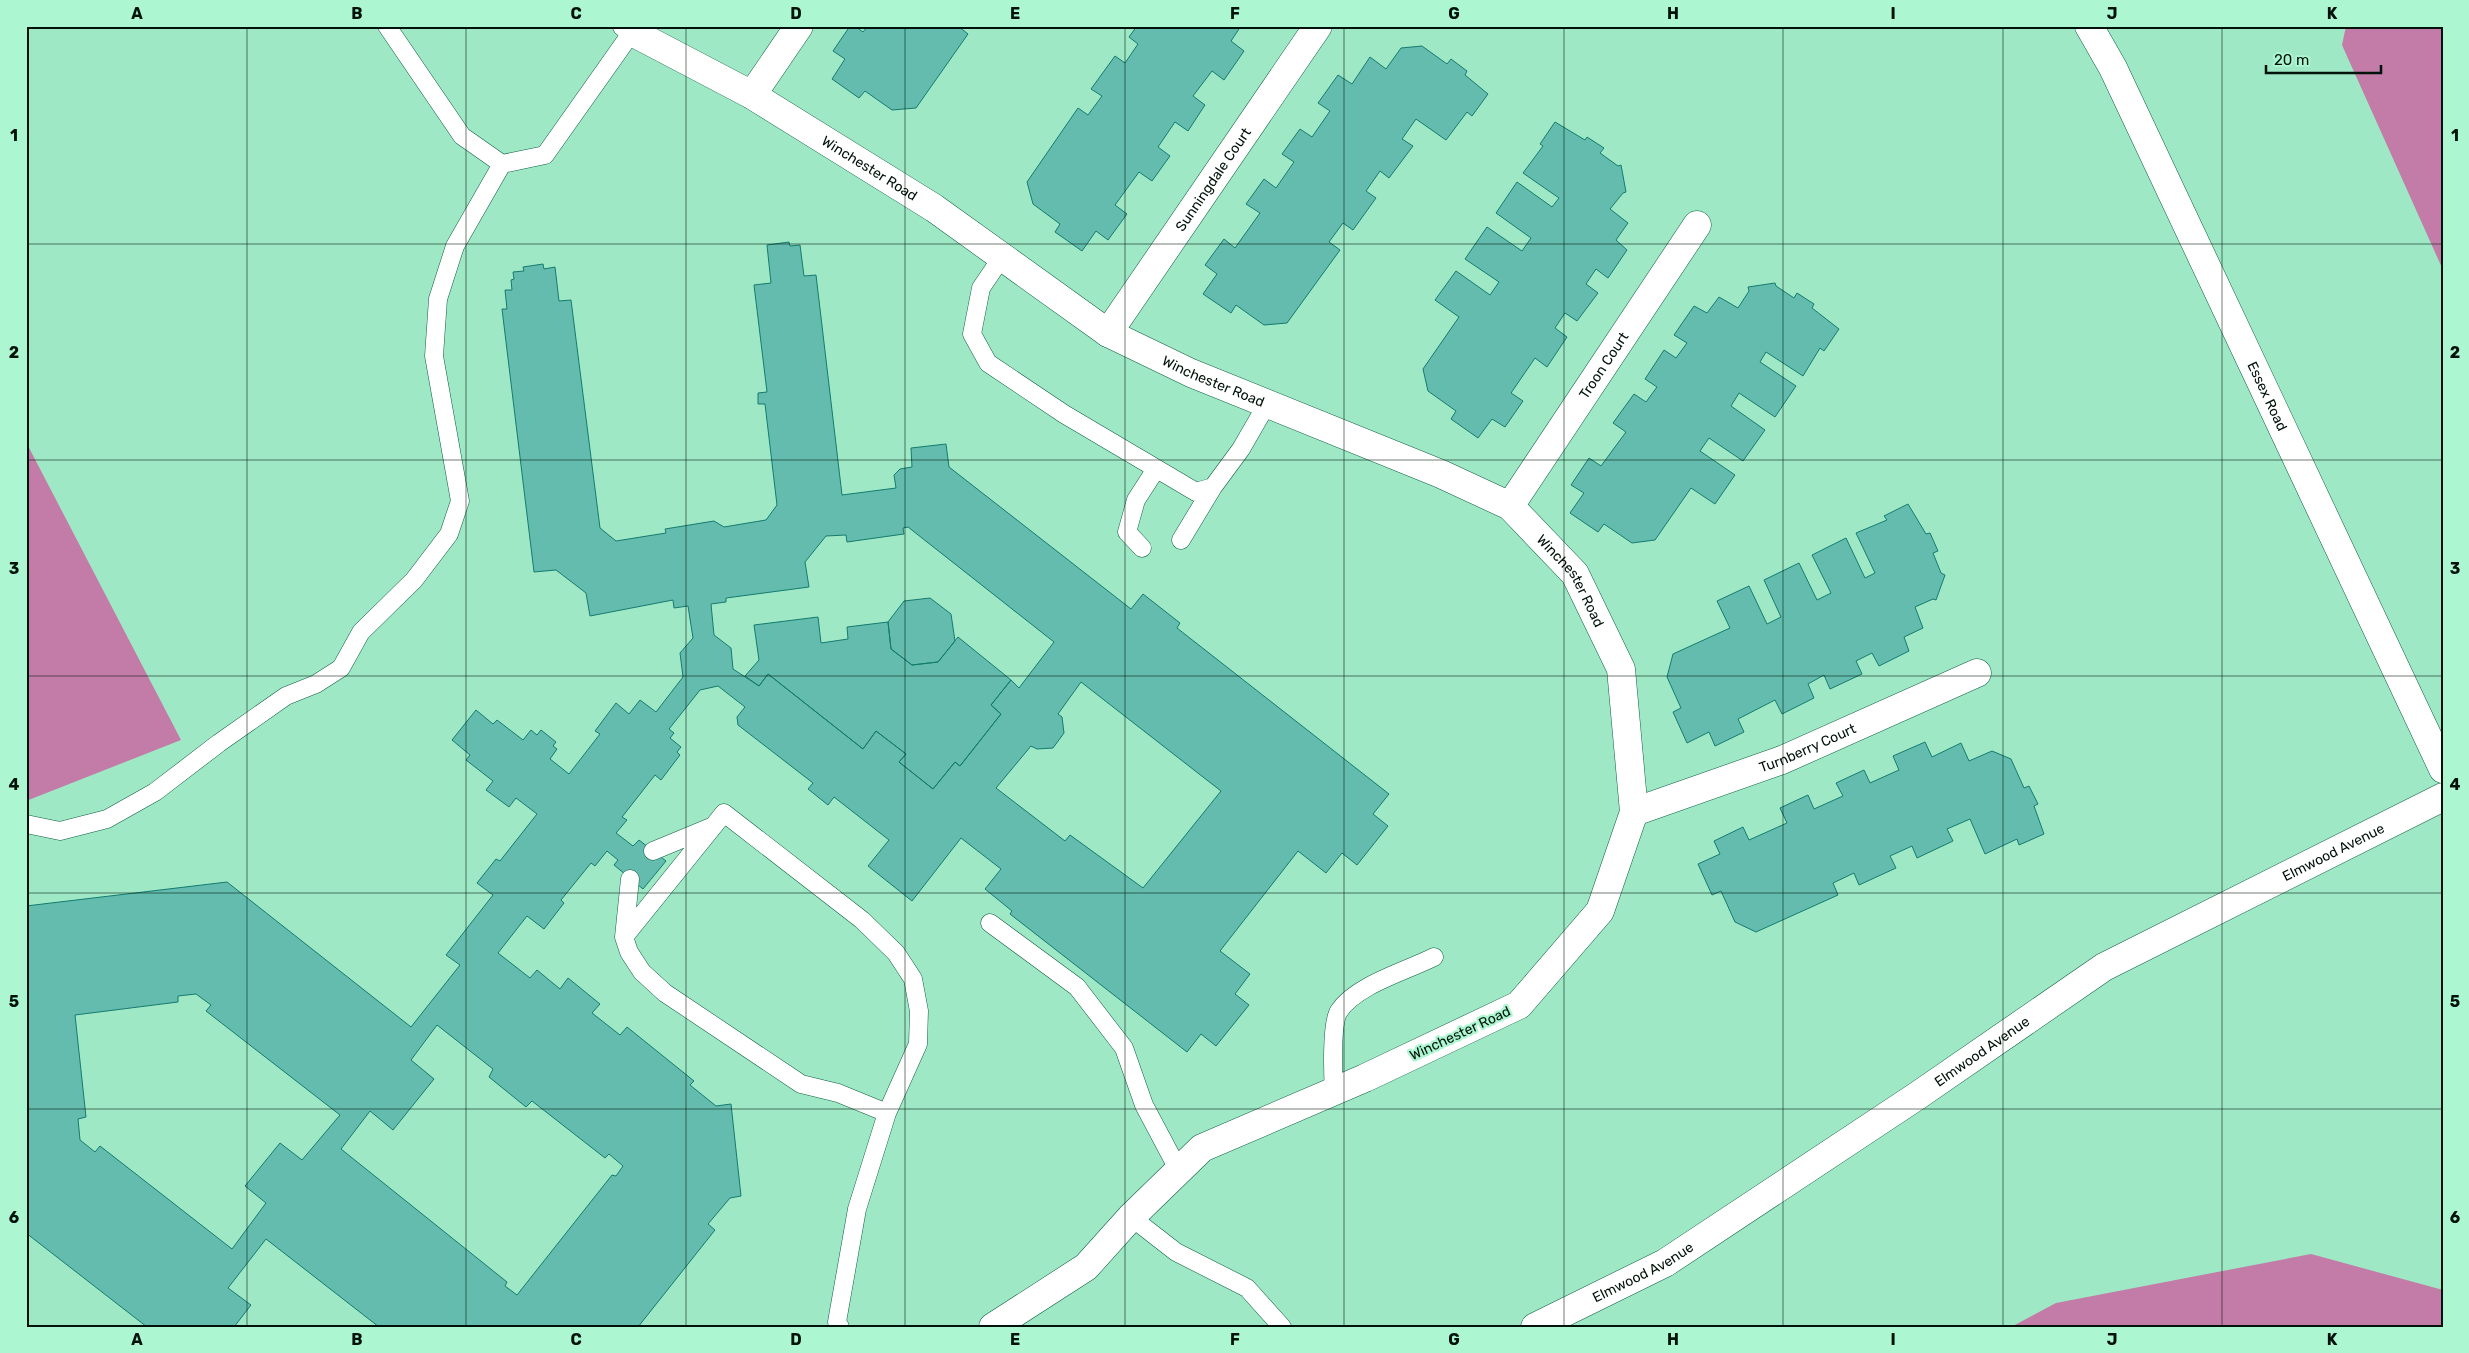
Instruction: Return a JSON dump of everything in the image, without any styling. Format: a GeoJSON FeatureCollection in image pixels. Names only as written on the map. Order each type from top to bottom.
{"type":"FeatureCollection","features":[{"type":"Feature","properties":{"kind":"street"},"geometry":{"type":"LineString","coordinates":[[752,95],[800,26]]}},
{"type":"Feature","properties":{"kind":"street","name":"Sunningdale Court"},"geometry":{"type":"LineString","coordinates":[[1108,332],[1318,26]]}},
{"type":"Feature","properties":{"kind":"street","name":"Essex Road"},"geometry":{"type":"LineString","coordinates":[[2089,26],[2113,68],[2443,770]]}},
{"type":"Feature","properties":{"kind":"street","name":"Winchester Road"},"geometry":{"type":"LineString","coordinates":[[627,29],[752,95],[934,208],[1108,332],[1191,373],[1442,474],[1510,506],[1575,574],[1621,669],[1634,812],[1600,911],[1519,1006],[1334,1091],[1202,1148],[1131,1217],[1086,1268],[993,1327]]}},
{"type":"Feature","properties":{"kind":"street","name":"Troon Court"},"geometry":{"type":"LineString","coordinates":[[1510,506],[1697,225]]}},
{"type":"Feature","properties":{"kind":"street","name":"Turnberry Court"},"geometry":{"type":"LineString","coordinates":[[1634,812],[1782,760],[1978,673]]}},
{"type":"Feature","properties":{"kind":"street","name":"Elmwood Avenue"},"geometry":{"type":"LineString","coordinates":[[1535,1327],[1665,1263],[1917,1096],[2104,967],[2443,798]]}},
{"type":"Feature","properties":{"kind":"lane"},"geometry":{"type":"LineString","coordinates":[[387,26],[462,136],[502,164],[545,155],[627,29]]}},
{"type":"Feature","properties":{"kind":"lane"},"geometry":{"type":"LineString","coordinates":[[26,824],[60,831],[107,819],[155,792],[219,742],[286,696],[316,684],[341,668],[361,632],[414,580],[449,534],[460,501],[434,356],[438,299],[455,246],[502,164]]}},
{"type":"Feature","properties":{"kind":"lane"},"geometry":{"type":"LineString","coordinates":[[1002,257],[981,288],[972,334],[988,363],[1064,414],[1196,492],[1213,487]]}},
{"type":"Feature","properties":{"kind":"lane"},"geometry":{"type":"LineString","coordinates":[[1181,540],[1213,487],[1241,449],[1267,404]]}},
{"type":"Feature","properties":{"kind":"lane"},"geometry":{"type":"LineString","coordinates":[[1142,548],[1127,532],[1136,500],[1156,469]]}},
{"type":"Feature","properties":{"kind":"lane"},"geometry":{"type":"LineString","coordinates":[[624,937],[724,813],[855,914],[896,953],[913,979],[919,1011],[918,1044],[886,1113],[857,1209],[837,1322],[840,1327]]}},
{"type":"Feature","properties":{"kind":"lane"},"geometry":{"type":"LineString","coordinates":[[653,851],[713,826]]}},
{"type":"Feature","properties":{"kind":"lane"},"geometry":{"type":"LineString","coordinates":[[630,879],[624,937],[629,952],[642,972],[665,993],[801,1084],[838,1093],[886,1113]]}},
{"type":"Feature","properties":{"kind":"lane"},"geometry":{"type":"LineString","coordinates":[[990,923],[1077,988],[1124,1048],[1144,1105],[1179,1171]]}},
{"type":"Feature","properties":{"kind":"lane"},"geometry":{"type":"LineString","coordinates":[[1334,1091],[1332,1058],[1338,1012],[1360,991],[1434,957]]}},
{"type":"Feature","properties":{"kind":"lane"},"geometry":{"type":"LineString","coordinates":[[1131,1217],[1176,1252],[1247,1288],[1282,1327]]}},
{"type":"Feature","properties":{"kind":"shaded area"},"geometry":{"type":"Polygon","coordinates":[[[2346,26],[2443,26],[2443,270],[2342,45],[2346,26]]]}},
{"type":"Feature","properties":{"kind":"shaded area"},"geometry":{"type":"Polygon","coordinates":[[[26,442],[181,740],[26,801],[26,442]]]}},
{"type":"Feature","properties":{"kind":"shaded area"},"geometry":{"type":"Polygon","coordinates":[[[2311,1254],[2443,1290],[2443,1327],[2011,1327],[2056,1303],[2311,1254]]]}},
{"type":"Feature","properties":{"kind":"building"},"geometry":{"type":"Polygon","coordinates":[[[850,26],[855,26],[863,32],[868,26],[958,26],[968,34],[916,108],[892,110],[865,91],[859,98],[832,79],[845,59],[833,51],[850,26]]]}},
{"type":"Feature","properties":{"kind":"building"},"geometry":{"type":"Polygon","coordinates":[[[1137,26],[1241,26],[1231,41],[1244,51],[1224,80],[1212,71],[1193,96],[1205,105],[1188,131],[1175,122],[1158,147],[1170,156],[1152,181],[1139,172],[1115,205],[1127,214],[1108,240],[1096,231],[1082,251],[1055,232],[1060,224],[1033,204],[1027,182],[1078,108],[1088,115],[1102,96],[1091,89],[1115,56],[1125,63],[1138,44],[1129,37],[1137,26]]]}},
{"type":"Feature","properties":{"kind":"building"},"geometry":{"type":"Polygon","coordinates":[[[1422,46],[1447,64],[1451,59],[1467,71],[1465,75],[1488,94],[1472,116],[1467,112],[1446,140],[1416,119],[1402,139],[1413,146],[1389,178],[1380,171],[1366,191],[1376,198],[1353,230],[1343,223],[1329,242],[1340,250],[1287,323],[1264,325],[1236,305],[1231,313],[1203,294],[1217,274],[1205,265],[1224,239],[1235,248],[1260,213],[1246,204],[1264,179],[1276,188],[1294,162],[1282,154],[1300,129],[1312,137],[1330,111],[1318,103],[1338,75],[1352,84],[1370,57],[1386,69],[1401,48],[1422,46]]]}},
{"type":"Feature","properties":{"kind":"building"},"geometry":{"type":"Polygon","coordinates":[[[1555,122],[1585,140],[1587,137],[1604,148],[1600,153],[1618,166],[1621,165],[1626,192],[1610,209],[1628,223],[1616,240],[1627,250],[1608,278],[1596,269],[1586,284],[1598,293],[1577,321],[1565,313],[1555,328],[1567,337],[1547,367],[1535,358],[1511,393],[1523,401],[1505,427],[1492,419],[1478,438],[1451,419],[1456,411],[1428,391],[1423,369],[1459,317],[1435,300],[1456,271],[1490,295],[1499,282],[1465,259],[1487,227],[1522,251],[1531,238],[1496,213],[1517,182],[1552,207],[1559,198],[1523,173],[1543,146],[1540,144],[1555,122]]]}},
{"type":"Feature","properties":{"kind":"building"},"geometry":{"type":"Polygon","coordinates":[[[789,242],[790,246],[800,245],[804,276],[816,275],[842,495],[896,488],[894,475],[900,469],[912,467],[911,448],[946,444],[949,467],[1131,609],[1143,594],[1180,623],[1177,628],[1389,794],[1373,814],[1388,826],[1357,865],[1342,853],[1326,873],[1298,851],[1220,951],[1250,974],[1235,994],[1249,1005],[1216,1046],[1201,1034],[1187,1052],[1010,914],[1012,911],[985,889],[1001,869],[961,838],[912,901],[868,866],[889,840],[834,797],[828,805],[808,789],[813,783],[738,725],[737,717],[745,707],[718,686],[700,690],[669,729],[674,733],[670,738],[681,747],[677,752],[680,755],[661,780],[655,775],[622,817],[627,820],[616,833],[633,846],[639,840],[666,861],[643,889],[614,865],[618,860],[607,851],[595,866],[591,863],[561,900],[564,903],[544,929],[527,916],[498,953],[530,978],[537,970],[560,989],[568,978],[600,1004],[592,1013],[620,1035],[627,1027],[694,1081],[690,1085],[716,1106],[731,1104],[741,1196],[730,1198],[708,1224],[715,1230],[638,1327],[379,1327],[266,1239],[228,1288],[251,1305],[234,1327],[147,1327],[26,1233],[26,906],[227,882],[411,1027],[460,965],[446,955],[493,895],[477,883],[496,859],[500,861],[537,814],[516,798],[509,807],[486,790],[493,781],[466,760],[470,755],[452,740],[476,710],[493,724],[497,720],[523,740],[531,730],[537,735],[541,730],[556,742],[553,746],[557,749],[550,759],[569,774],[600,734],[595,731],[616,703],[629,714],[640,700],[656,712],[683,677],[680,653],[693,638],[688,606],[674,608],[673,600],[590,616],[586,593],[556,570],[534,572],[502,309],[507,309],[505,290],[512,290],[511,280],[514,279],[513,272],[524,271],[523,267],[543,264],[544,269],[555,267],[559,301],[571,300],[600,528],[616,541],[666,533],[665,529],[714,521],[724,527],[766,520],[777,505],[765,404],[758,404],[758,393],[767,392],[754,285],[771,283],[767,245],[789,242]],[[908,527],[903,528],[904,534],[847,542],[846,535],[826,536],[805,562],[809,587],[726,598],[726,602],[711,604],[714,635],[731,648],[733,669],[759,686],[768,674],[863,749],[876,731],[906,754],[899,762],[933,789],[955,762],[960,766],[1001,714],[991,705],[1011,680],[1019,688],[1054,642],[908,527]],[[1081,682],[1058,714],[1062,717],[1064,733],[1053,748],[1037,749],[1031,746],[996,788],[1065,841],[1070,835],[1143,888],[1221,791],[1081,682]],[[196,994],[178,996],[178,1002],[75,1015],[86,1117],[78,1119],[80,1140],[95,1152],[100,1146],[232,1249],[266,1203],[245,1186],[280,1143],[302,1160],[340,1115],[206,1011],[211,1005],[196,994]],[[437,1025],[411,1060],[434,1079],[393,1130],[370,1111],[341,1149],[507,1282],[505,1286],[517,1295],[612,1175],[616,1176],[623,1166],[609,1154],[605,1158],[532,1101],[526,1107],[489,1077],[493,1069],[437,1025]]]}},
{"type":"Feature","properties":{"kind":"building"},"geometry":{"type":"Polygon","coordinates":[[[1775,283],[1776,286],[1794,298],[1797,293],[1814,304],[1812,308],[1839,329],[1824,351],[1820,348],[1803,376],[1766,352],[1760,362],[1796,386],[1775,417],[1739,393],[1731,406],[1765,430],[1743,461],[1709,438],[1700,451],[1735,475],[1715,504],[1691,488],[1655,540],[1632,543],[1604,524],[1598,532],[1570,513],[1584,493],[1571,485],[1589,458],[1601,466],[1626,432],[1613,423],[1634,394],[1646,402],[1657,387],[1645,379],[1664,350],[1676,358],[1687,343],[1674,335],[1694,306],[1707,313],[1719,297],[1738,308],[1749,291],[1748,287],[1775,283]]]}},
{"type":"Feature","properties":{"kind":"building"},"geometry":{"type":"Polygon","coordinates":[[[1908,504],[1926,534],[1930,533],[1938,551],[1933,553],[1941,573],[1945,575],[1936,600],[1933,599],[1915,607],[1923,628],[1904,637],[1909,651],[1879,666],[1872,653],[1856,661],[1862,674],[1830,689],[1824,675],[1808,684],[1814,698],[1782,714],[1775,700],[1738,719],[1744,732],[1715,746],[1709,732],[1687,743],[1673,712],[1681,708],[1667,677],[1673,654],[1730,628],[1717,601],[1749,586],[1767,624],[1781,617],[1764,580],[1799,563],[1817,600],[1831,593],[1812,555],[1846,538],[1865,578],[1875,573],[1856,533],[1887,520],[1884,516],[1908,504]]]}},
{"type":"Feature","properties":{"kind":"building"},"geometry":{"type":"Polygon","coordinates":[[[930,598],[951,614],[955,641],[938,662],[912,665],[891,649],[888,622],[904,601],[930,598]]]}},
{"type":"Feature","properties":{"kind":"building"},"geometry":{"type":"Polygon","coordinates":[[[818,617],[821,643],[848,639],[847,627],[888,622],[891,649],[912,665],[938,662],[958,637],[1011,680],[991,705],[1001,714],[960,766],[955,762],[933,789],[899,762],[906,754],[876,731],[863,749],[768,674],[759,686],[745,676],[759,660],[754,625],[818,617]]]}},
{"type":"Feature","properties":{"kind":"building"},"geometry":{"type":"Polygon","coordinates":[[[1925,742],[1932,757],[1961,743],[1969,761],[1992,751],[2011,759],[2024,788],[2029,786],[2038,804],[2034,806],[2044,834],[2019,845],[2017,839],[1985,854],[1970,819],[1947,829],[1953,841],[1917,858],[1912,846],[1890,856],[1896,868],[1859,885],[1854,873],[1833,883],[1838,895],[1756,932],[1735,922],[1721,891],[1712,895],[1698,864],[1720,854],[1714,841],[1743,827],[1749,840],[1787,823],[1780,808],[1808,795],[1814,809],[1843,796],[1836,783],[1864,770],[1870,783],[1899,770],[1893,756],[1925,742]]]}}]}
